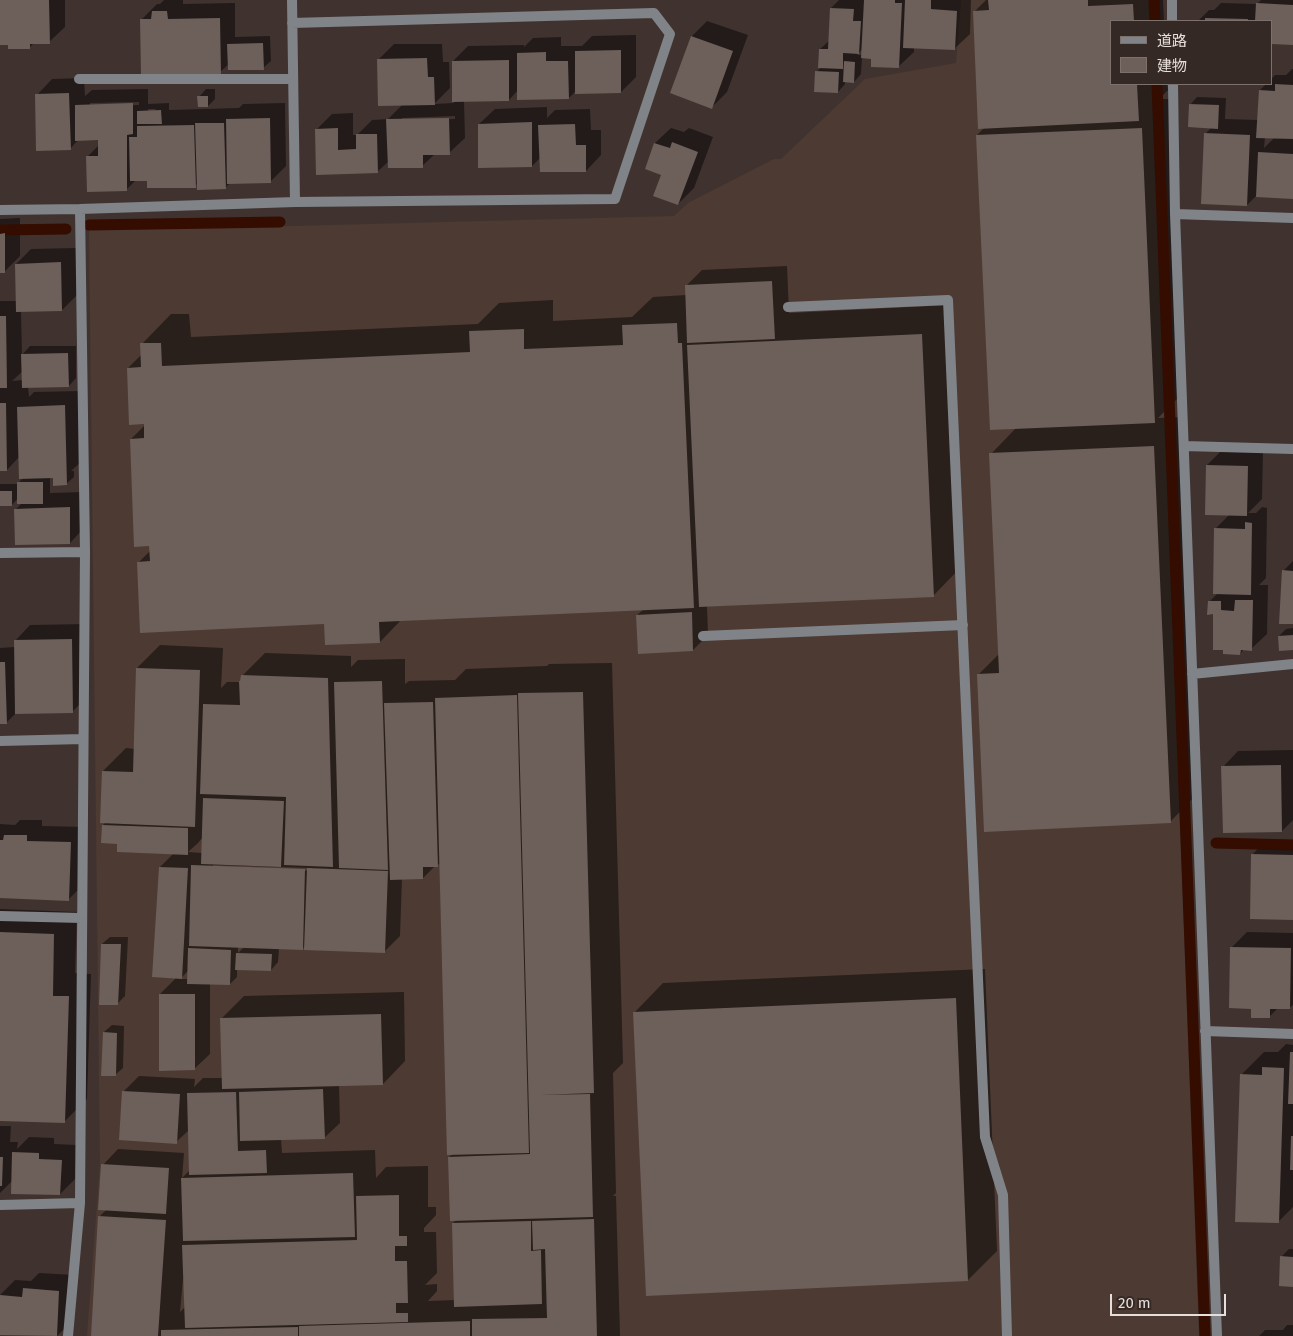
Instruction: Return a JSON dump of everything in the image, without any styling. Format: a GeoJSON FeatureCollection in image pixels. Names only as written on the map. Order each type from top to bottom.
{"type":"FeatureCollection","features":[{"type":"Feature","properties":{"kind":"street"},"geometry":{"type":"LineString","coordinates":[[292,0],[295,202]]}},
{"type":"Feature","properties":{"kind":"street"},"geometry":{"type":"LineString","coordinates":[[1172,0],[1172,20]]}},
{"type":"Feature","properties":{"kind":"street"},"geometry":{"type":"LineString","coordinates":[[0,210],[295,202],[615,199],[670,34],[654,13],[292,23]]}},
{"type":"Feature","properties":{"kind":"street"},"geometry":{"type":"LineString","coordinates":[[79,78],[293,79]]}},
{"type":"Feature","properties":{"kind":"street"},"geometry":{"type":"LineString","coordinates":[[1173,85],[1175,214],[1217,1336]]}},
{"type":"Feature","properties":{"kind":"street"},"geometry":{"type":"LineString","coordinates":[[68,1336],[80,1203],[85,552],[80,209]]}},
{"type":"Feature","properties":{"kind":"street"},"geometry":{"type":"LineString","coordinates":[[1175,214],[1293,218]]}},
{"type":"Feature","properties":{"kind":"street"},"geometry":{"type":"LineString","coordinates":[[788,307],[948,300],[985,1137],[1003,1195],[1007,1336]]}},
{"type":"Feature","properties":{"kind":"street"},"geometry":{"type":"LineString","coordinates":[[1184,446],[1293,449]]}},
{"type":"Feature","properties":{"kind":"street"},"geometry":{"type":"LineString","coordinates":[[0,554],[85,552]]}},
{"type":"Feature","properties":{"kind":"street"},"geometry":{"type":"LineString","coordinates":[[703,636],[963,624]]}},
{"type":"Feature","properties":{"kind":"street"},"geometry":{"type":"LineString","coordinates":[[1192,674],[1293,664]]}},
{"type":"Feature","properties":{"kind":"street"},"geometry":{"type":"LineString","coordinates":[[0,741],[83,738]]}},
{"type":"Feature","properties":{"kind":"street"},"geometry":{"type":"LineString","coordinates":[[0,916],[82,918]]}},
{"type":"Feature","properties":{"kind":"street"},"geometry":{"type":"LineString","coordinates":[[1205,1031],[1293,1034]]}},
{"type":"Feature","properties":{"kind":"street"},"geometry":{"type":"LineString","coordinates":[[0,1206],[80,1203]]}},
{"type":"Feature","properties":{"kind":"shaded area"},"geometry":{"type":"Polygon","coordinates":[[[961,0],[1150,0],[1150,20],[1110,20],[1110,85],[1153,85],[1199,1336],[87,1336],[100,1165],[89,229],[294,226],[674,216],[688,203],[774,159],[781,159],[865,79],[956,63],[961,0]]]}},
{"type":"Feature","properties":{"kind":"building"},"geometry":{"type":"Polygon","coordinates":[[[0,0],[49,0],[50,44],[30,44],[30,49],[8,49],[8,45],[0,45],[0,0]]]}},
{"type":"Feature","properties":{"kind":"building"},"geometry":{"type":"Polygon","coordinates":[[[864,0],[895,0],[895,3],[902,3],[899,68],[871,67],[871,59],[861,58],[864,0]]]}},
{"type":"Feature","properties":{"kind":"building"},"geometry":{"type":"Polygon","coordinates":[[[905,0],[931,0],[931,9],[957,11],[955,50],[903,48],[905,0]]]}},
{"type":"Feature","properties":{"kind":"building"},"geometry":{"type":"Polygon","coordinates":[[[988,0],[1088,0],[1088,6],[1133,4],[1134,20],[1110,20],[1110,85],[1137,85],[1139,121],[978,129],[973,11],[989,10],[988,0]]]}},
{"type":"Feature","properties":{"kind":"building"},"geometry":{"type":"Polygon","coordinates":[[[1256,3],[1293,5],[1293,45],[1273,44],[1273,20],[1255,20],[1256,3]]]}},
{"type":"Feature","properties":{"kind":"building"},"geometry":{"type":"Polygon","coordinates":[[[830,8],[854,9],[853,21],[861,21],[859,54],[843,53],[843,69],[818,68],[819,49],[828,49],[830,8]]]}},
{"type":"Feature","properties":{"kind":"building"},"geometry":{"type":"Polygon","coordinates":[[[152,11],[167,11],[168,19],[220,18],[221,74],[141,74],[140,19],[151,19],[152,11]]]}},
{"type":"Feature","properties":{"kind":"building"},"geometry":{"type":"Polygon","coordinates":[[[1205,18],[1248,19],[1248,20],[1205,20],[1205,18]]]}},
{"type":"Feature","properties":{"kind":"building"},"geometry":{"type":"Polygon","coordinates":[[[691,36],[733,51],[712,109],[670,93],[691,36]]]}},
{"type":"Feature","properties":{"kind":"building"},"geometry":{"type":"Polygon","coordinates":[[[263,43],[264,70],[228,70],[227,44],[263,43]]]}},
{"type":"Feature","properties":{"kind":"building"},"geometry":{"type":"Polygon","coordinates":[[[621,50],[621,93],[575,94],[575,51],[621,50]]]}},
{"type":"Feature","properties":{"kind":"building"},"geometry":{"type":"Polygon","coordinates":[[[546,52],[546,61],[568,61],[569,99],[517,100],[517,53],[546,52]]]}},
{"type":"Feature","properties":{"kind":"building"},"geometry":{"type":"Polygon","coordinates":[[[427,58],[428,77],[434,77],[435,105],[378,106],[377,59],[427,58]]]}},
{"type":"Feature","properties":{"kind":"building"},"geometry":{"type":"Polygon","coordinates":[[[509,60],[509,101],[452,102],[452,61],[509,60]]]}},
{"type":"Feature","properties":{"kind":"building"},"geometry":{"type":"Polygon","coordinates":[[[844,61],[855,62],[854,83],[843,82],[844,61]]]}},
{"type":"Feature","properties":{"kind":"building"},"geometry":{"type":"Polygon","coordinates":[[[815,71],[839,72],[838,93],[814,92],[815,71]]]}},
{"type":"Feature","properties":{"kind":"building"},"geometry":{"type":"Polygon","coordinates":[[[1275,84],[1293,85],[1293,139],[1256,138],[1259,90],[1275,91],[1275,84]]]}},
{"type":"Feature","properties":{"kind":"building"},"geometry":{"type":"Polygon","coordinates":[[[69,93],[71,150],[36,151],[35,94],[69,93]]]}},
{"type":"Feature","properties":{"kind":"building"},"geometry":{"type":"Polygon","coordinates":[[[197,96],[208,96],[208,107],[198,107],[197,96]]]}},
{"type":"Feature","properties":{"kind":"building"},"geometry":{"type":"Polygon","coordinates":[[[133,103],[133,134],[127,135],[127,191],[87,192],[86,156],[98,156],[98,140],[75,141],[75,105],[133,103]]]}},
{"type":"Feature","properties":{"kind":"building"},"geometry":{"type":"Polygon","coordinates":[[[1189,104],[1219,105],[1218,129],[1188,127],[1189,104]]]}},
{"type":"Feature","properties":{"kind":"building"},"geometry":{"type":"Polygon","coordinates":[[[161,110],[162,124],[137,124],[137,111],[161,110]]]}},
{"type":"Feature","properties":{"kind":"building"},"geometry":{"type":"Polygon","coordinates":[[[270,118],[271,183],[227,184],[226,119],[270,118]]]}},
{"type":"Feature","properties":{"kind":"building"},"geometry":{"type":"Polygon","coordinates":[[[449,118],[450,155],[423,155],[423,168],[388,168],[386,119],[449,118]]]}},
{"type":"Feature","properties":{"kind":"building"},"geometry":{"type":"Polygon","coordinates":[[[532,122],[532,167],[478,168],[478,124],[532,122]]]}},
{"type":"Feature","properties":{"kind":"building"},"geometry":{"type":"Polygon","coordinates":[[[195,123],[224,123],[226,189],[197,190],[195,123]]]}},
{"type":"Feature","properties":{"kind":"building"},"geometry":{"type":"Polygon","coordinates":[[[575,124],[576,145],[586,145],[586,172],[540,172],[538,125],[575,124]]]}},
{"type":"Feature","properties":{"kind":"building"},"geometry":{"type":"Polygon","coordinates":[[[194,125],[196,188],[147,188],[147,181],[130,181],[129,137],[137,137],[137,126],[194,125]]]}},
{"type":"Feature","properties":{"kind":"building"},"geometry":{"type":"Polygon","coordinates":[[[338,128],[338,150],[356,149],[356,134],[377,134],[378,173],[316,175],[315,129],[338,128]]]}},
{"type":"Feature","properties":{"kind":"building"},"geometry":{"type":"Polygon","coordinates":[[[1142,128],[1155,423],[990,430],[976,135],[1142,128]]]}},
{"type":"Feature","properties":{"kind":"building"},"geometry":{"type":"Polygon","coordinates":[[[1204,133],[1250,135],[1247,206],[1201,204],[1204,133]]]}},
{"type":"Feature","properties":{"kind":"building"},"geometry":{"type":"Polygon","coordinates":[[[672,142],[698,152],[678,205],[653,196],[661,175],[645,169],[654,143],[670,148],[672,142]]]}},
{"type":"Feature","properties":{"kind":"building"},"geometry":{"type":"Polygon","coordinates":[[[1258,152],[1293,154],[1293,199],[1256,197],[1258,152]]]}},
{"type":"Feature","properties":{"kind":"building"},"geometry":{"type":"Polygon","coordinates":[[[5,233],[5,273],[0,273],[0,234],[5,233]]]}},
{"type":"Feature","properties":{"kind":"building"},"geometry":{"type":"Polygon","coordinates":[[[61,262],[62,311],[16,312],[15,264],[61,262]]]}},
{"type":"Feature","properties":{"kind":"building"},"geometry":{"type":"Polygon","coordinates":[[[772,281],[775,339],[687,343],[685,285],[772,281]]]}},
{"type":"Feature","properties":{"kind":"building"},"geometry":{"type":"Polygon","coordinates":[[[0,316],[6,316],[7,388],[0,388],[0,316]]]}},
{"type":"Feature","properties":{"kind":"building"},"geometry":{"type":"Polygon","coordinates":[[[677,323],[678,343],[682,343],[694,608],[379,622],[380,643],[325,645],[324,624],[140,633],[137,562],[150,561],[149,546],[134,547],[130,439],[144,438],[144,424],[129,425],[127,368],[141,367],[140,343],[161,343],[162,366],[470,352],[469,331],[524,329],[524,349],[623,345],[622,325],[677,323]]]}},
{"type":"Feature","properties":{"kind":"building"},"geometry":{"type":"Polygon","coordinates":[[[922,334],[934,597],[699,607],[687,345],[922,334]]]}},
{"type":"Feature","properties":{"kind":"building"},"geometry":{"type":"Polygon","coordinates":[[[68,353],[69,387],[22,388],[21,354],[68,353]]]}},
{"type":"Feature","properties":{"kind":"building"},"geometry":{"type":"Polygon","coordinates":[[[0,403],[6,403],[7,471],[0,471],[0,403]]]}},
{"type":"Feature","properties":{"kind":"building"},"geometry":{"type":"Polygon","coordinates":[[[65,405],[67,485],[53,486],[53,478],[19,479],[17,407],[65,405]]]}},
{"type":"Feature","properties":{"kind":"building"},"geometry":{"type":"Polygon","coordinates":[[[1154,446],[1171,823],[984,832],[977,674],[999,673],[989,453],[1154,446]]]}},
{"type":"Feature","properties":{"kind":"building"},"geometry":{"type":"Polygon","coordinates":[[[1206,465],[1248,466],[1247,516],[1205,515],[1206,465]]]}},
{"type":"Feature","properties":{"kind":"building"},"geometry":{"type":"Polygon","coordinates":[[[17,482],[43,482],[43,504],[17,504],[17,482]]]}},
{"type":"Feature","properties":{"kind":"building"},"geometry":{"type":"Polygon","coordinates":[[[0,491],[12,491],[12,506],[0,506],[0,491]]]}},
{"type":"Feature","properties":{"kind":"building"},"geometry":{"type":"Polygon","coordinates":[[[70,507],[70,544],[15,545],[14,509],[70,507]]]}},
{"type":"Feature","properties":{"kind":"building"},"geometry":{"type":"Polygon","coordinates":[[[1245,522],[1252,523],[1251,595],[1213,594],[1214,528],[1245,529],[1245,522]]]}},
{"type":"Feature","properties":{"kind":"building"},"geometry":{"type":"Polygon","coordinates":[[[1282,570],[1293,571],[1293,624],[1279,624],[1282,570]]]}},
{"type":"Feature","properties":{"kind":"building"},"geometry":{"type":"Polygon","coordinates":[[[1235,600],[1253,600],[1252,651],[1241,650],[1240,655],[1223,654],[1223,650],[1213,650],[1213,614],[1207,615],[1208,601],[1221,601],[1221,610],[1234,611],[1235,600]]]}},
{"type":"Feature","properties":{"kind":"building"},"geometry":{"type":"Polygon","coordinates":[[[692,612],[693,651],[638,654],[636,615],[692,612]]]}},
{"type":"Feature","properties":{"kind":"building"},"geometry":{"type":"Polygon","coordinates":[[[1293,635],[1293,650],[1279,651],[1278,636],[1293,635]]]}},
{"type":"Feature","properties":{"kind":"building"},"geometry":{"type":"Polygon","coordinates":[[[72,639],[73,713],[15,714],[14,640],[72,639]]]}},
{"type":"Feature","properties":{"kind":"building"},"geometry":{"type":"Polygon","coordinates":[[[0,662],[5,662],[7,724],[0,724],[0,662]]]}},
{"type":"Feature","properties":{"kind":"building"},"geometry":{"type":"Polygon","coordinates":[[[136,668],[200,670],[195,827],[100,823],[102,771],[133,772],[136,668]]]}},
{"type":"Feature","properties":{"kind":"building"},"geometry":{"type":"Polygon","coordinates":[[[241,675],[328,678],[333,867],[284,865],[286,797],[200,794],[203,704],[240,705],[239,681],[241,675]]]}},
{"type":"Feature","properties":{"kind":"building"},"geometry":{"type":"Polygon","coordinates":[[[382,681],[388,870],[339,868],[334,682],[382,681]]]}},
{"type":"Feature","properties":{"kind":"building"},"geometry":{"type":"Polygon","coordinates":[[[583,692],[594,1093],[540,1095],[590,1094],[593,1217],[450,1221],[448,1157],[530,1154],[518,693],[583,692]]]}},
{"type":"Feature","properties":{"kind":"building"},"geometry":{"type":"Polygon","coordinates":[[[517,695],[529,1153],[447,1155],[435,698],[517,695]]]}},
{"type":"Feature","properties":{"kind":"building"},"geometry":{"type":"Polygon","coordinates":[[[433,702],[438,867],[423,867],[423,879],[390,880],[384,703],[433,702]]]}},
{"type":"Feature","properties":{"kind":"building"},"geometry":{"type":"Polygon","coordinates":[[[1281,765],[1282,832],[1223,833],[1221,766],[1281,765]]]}},
{"type":"Feature","properties":{"kind":"building"},"geometry":{"type":"Polygon","coordinates":[[[203,798],[284,801],[281,867],[201,864],[203,798]]]}},
{"type":"Feature","properties":{"kind":"building"},"geometry":{"type":"Polygon","coordinates":[[[102,825],[188,828],[188,855],[117,852],[117,844],[101,843],[102,825]]]}},
{"type":"Feature","properties":{"kind":"building"},"geometry":{"type":"Polygon","coordinates":[[[4,835],[27,835],[27,841],[71,842],[69,901],[0,898],[0,840],[3,840],[4,835]]]}},
{"type":"Feature","properties":{"kind":"building"},"geometry":{"type":"Polygon","coordinates":[[[1251,854],[1293,855],[1293,920],[1250,919],[1251,854]]]}},
{"type":"Feature","properties":{"kind":"building"},"geometry":{"type":"Polygon","coordinates":[[[191,865],[305,869],[303,950],[189,946],[191,865]]]}},
{"type":"Feature","properties":{"kind":"building"},"geometry":{"type":"Polygon","coordinates":[[[159,867],[188,868],[182,979],[152,977],[159,867]]]}},
{"type":"Feature","properties":{"kind":"building"},"geometry":{"type":"Polygon","coordinates":[[[307,868],[388,871],[385,953],[304,950],[307,868]]]}},
{"type":"Feature","properties":{"kind":"building"},"geometry":{"type":"Polygon","coordinates":[[[0,932],[54,934],[53,996],[69,996],[65,1123],[0,1121],[0,932]]]}},
{"type":"Feature","properties":{"kind":"building"},"geometry":{"type":"Polygon","coordinates":[[[101,944],[121,944],[118,1005],[99,1005],[101,944]]]}},
{"type":"Feature","properties":{"kind":"building"},"geometry":{"type":"Polygon","coordinates":[[[1230,947],[1291,948],[1290,1009],[1270,1009],[1270,1018],[1251,1018],[1251,1009],[1229,1008],[1230,947]]]}},
{"type":"Feature","properties":{"kind":"building"},"geometry":{"type":"Polygon","coordinates":[[[188,948],[231,950],[230,985],[187,984],[188,948]]]}},
{"type":"Feature","properties":{"kind":"building"},"geometry":{"type":"Polygon","coordinates":[[[236,953],[272,954],[271,971],[235,970],[236,953]]]}},
{"type":"Feature","properties":{"kind":"building"},"geometry":{"type":"Polygon","coordinates":[[[159,994],[195,994],[195,1070],[159,1071],[159,994]]]}},
{"type":"Feature","properties":{"kind":"building"},"geometry":{"type":"Polygon","coordinates":[[[956,998],[968,1281],[646,1296],[633,1012],[956,998]]]}},
{"type":"Feature","properties":{"kind":"building"},"geometry":{"type":"Polygon","coordinates":[[[381,1014],[383,1085],[222,1089],[220,1018],[381,1014]]]}},
{"type":"Feature","properties":{"kind":"building"},"geometry":{"type":"Polygon","coordinates":[[[103,1032],[117,1033],[116,1076],[101,1076],[103,1032]]]}},
{"type":"Feature","properties":{"kind":"building"},"geometry":{"type":"Polygon","coordinates":[[[1290,1052],[1293,1052],[1293,1104],[1288,1104],[1290,1052]]]}},
{"type":"Feature","properties":{"kind":"building"},"geometry":{"type":"Polygon","coordinates":[[[1262,1067],[1284,1068],[1279,1223],[1235,1222],[1240,1074],[1262,1075],[1262,1067]]]}},
{"type":"Feature","properties":{"kind":"building"},"geometry":{"type":"Polygon","coordinates":[[[323,1089],[325,1139],[240,1141],[239,1092],[323,1089]]]}},
{"type":"Feature","properties":{"kind":"building"},"geometry":{"type":"Polygon","coordinates":[[[122,1091],[180,1094],[177,1144],[119,1140],[122,1091]]]}},
{"type":"Feature","properties":{"kind":"building"},"geometry":{"type":"Polygon","coordinates":[[[236,1092],[238,1151],[266,1150],[267,1173],[189,1175],[187,1093],[236,1092]]]}},
{"type":"Feature","properties":{"kind":"building"},"geometry":{"type":"Polygon","coordinates":[[[1291,1136],[1293,1136],[1293,1170],[1290,1170],[1291,1136]]]}},
{"type":"Feature","properties":{"kind":"building"},"geometry":{"type":"Polygon","coordinates":[[[12,1152],[39,1153],[39,1159],[62,1160],[60,1195],[11,1194],[12,1152]]]}},
{"type":"Feature","properties":{"kind":"building"},"geometry":{"type":"Polygon","coordinates":[[[0,1157],[3,1157],[2,1186],[0,1186],[0,1157]]]}},
{"type":"Feature","properties":{"kind":"building"},"geometry":{"type":"Polygon","coordinates":[[[101,1164],[169,1168],[166,1214],[98,1210],[101,1164]]]}},
{"type":"Feature","properties":{"kind":"building"},"geometry":{"type":"Polygon","coordinates":[[[353,1173],[355,1237],[183,1241],[181,1178],[353,1173]]]}},
{"type":"Feature","properties":{"kind":"building"},"geometry":{"type":"Polygon","coordinates":[[[399,1195],[399,1236],[407,1236],[407,1246],[395,1246],[395,1261],[407,1261],[408,1303],[396,1303],[396,1313],[408,1313],[408,1322],[185,1328],[182,1245],[357,1240],[356,1196],[399,1195]]]}},
{"type":"Feature","properties":{"kind":"building"},"geometry":{"type":"Polygon","coordinates":[[[98,1216],[166,1220],[158,1336],[91,1336],[98,1216]]]}},
{"type":"Feature","properties":{"kind":"building"},"geometry":{"type":"Polygon","coordinates":[[[594,1219],[597,1336],[472,1336],[472,1319],[547,1318],[545,1249],[533,1250],[532,1221],[594,1219]]]}},
{"type":"Feature","properties":{"kind":"building"},"geometry":{"type":"Polygon","coordinates":[[[531,1221],[531,1251],[541,1250],[542,1304],[454,1307],[452,1223],[531,1221]]]}},
{"type":"Feature","properties":{"kind":"building"},"geometry":{"type":"Polygon","coordinates":[[[1280,1256],[1293,1257],[1293,1287],[1279,1286],[1280,1256]]]}},
{"type":"Feature","properties":{"kind":"building"},"geometry":{"type":"Polygon","coordinates":[[[23,1288],[59,1291],[57,1336],[0,1335],[0,1295],[22,1297],[23,1288]]]}},
{"type":"Feature","properties":{"kind":"building"},"geometry":{"type":"Polygon","coordinates":[[[470,1321],[470,1336],[299,1336],[299,1326],[470,1321]]]}},
{"type":"Feature","properties":{"kind":"building"},"geometry":{"type":"Polygon","coordinates":[[[298,1327],[298,1336],[161,1336],[161,1330],[298,1327]]]}},
{"type":"Feature","properties":{"kind":"waterway"},"geometry":{"type":"LineString","coordinates":[[1154,0],[1155,20]]}},
{"type":"Feature","properties":{"kind":"waterway"},"geometry":{"type":"LineString","coordinates":[[1157,85],[1205,1336]]}},
{"type":"Feature","properties":{"kind":"waterway"},"geometry":{"type":"LineString","coordinates":[[89,225],[280,222]]}},
{"type":"Feature","properties":{"kind":"waterway"},"geometry":{"type":"LineString","coordinates":[[0,230],[66,229]]}},
{"type":"Feature","properties":{"kind":"waterway"},"geometry":{"type":"LineString","coordinates":[[1216,843],[1293,845]]}}]}
